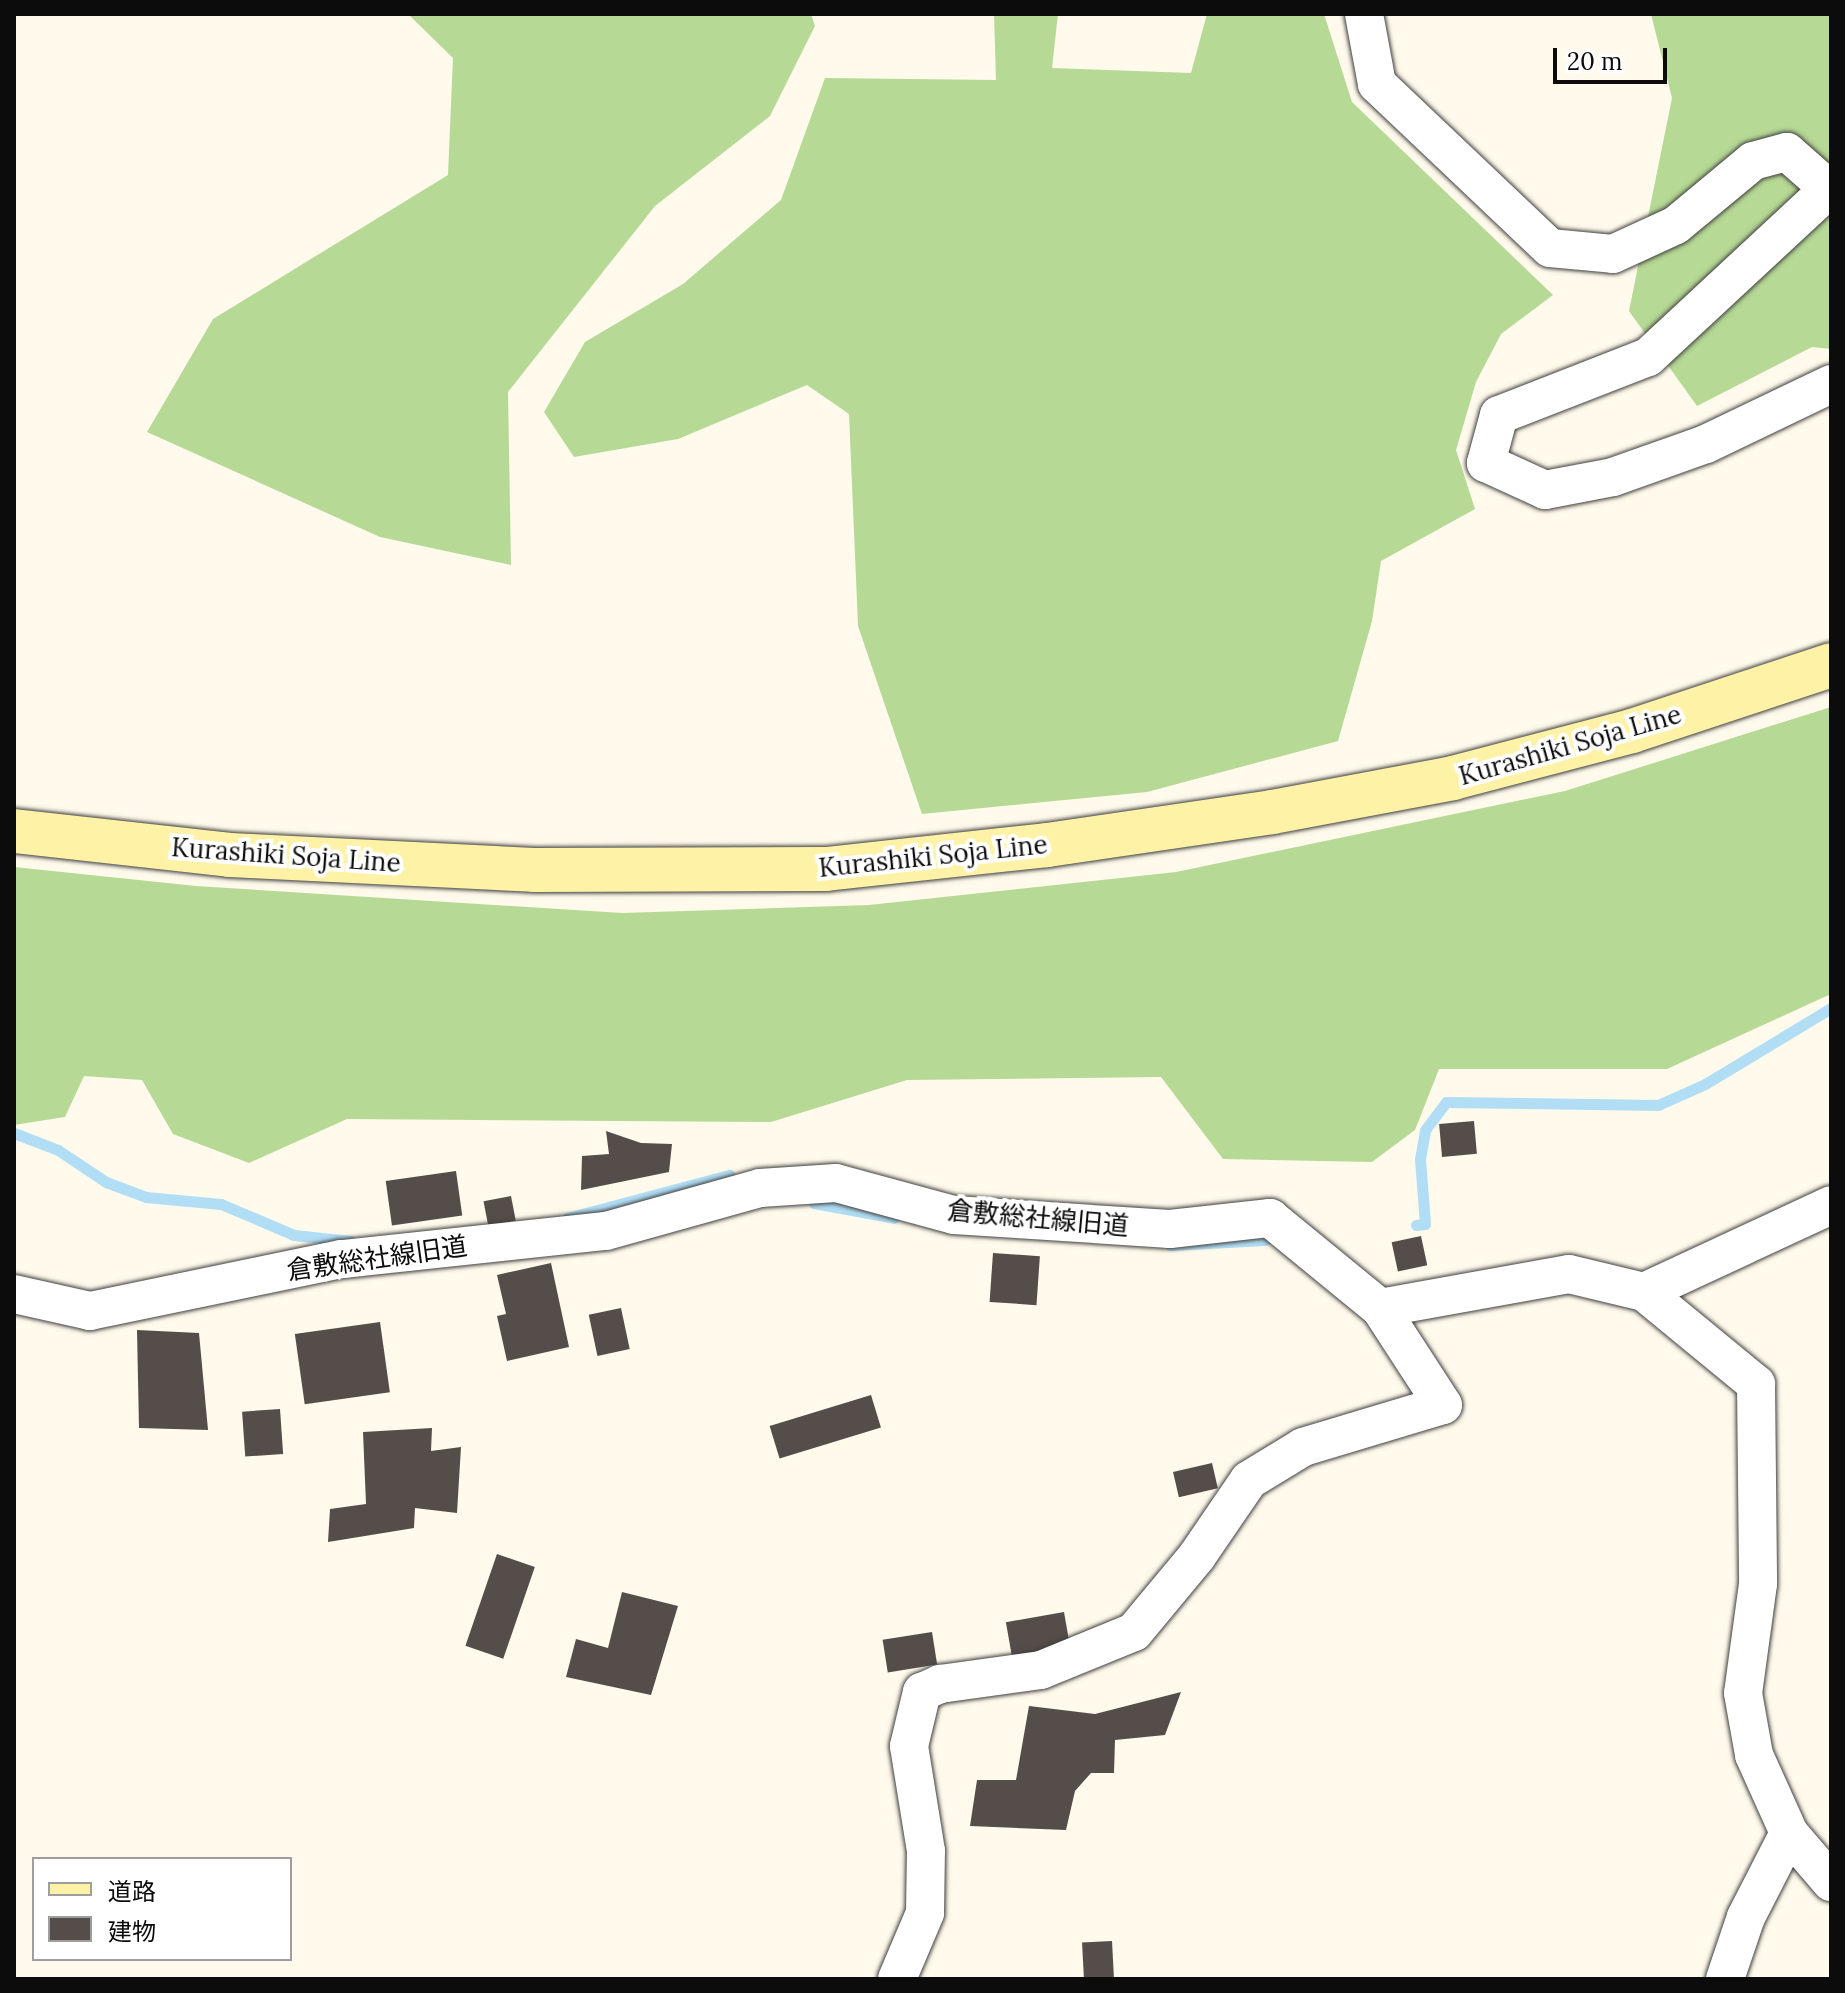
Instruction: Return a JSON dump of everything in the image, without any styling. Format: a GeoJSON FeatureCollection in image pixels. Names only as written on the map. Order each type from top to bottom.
{"type":"FeatureCollection","features":[{"type":"Feature","properties":{"kind":"main road","name":"Kurashiki Soja Line"},"geometry":{"type":"LineString","coordinates":[[14,831],[230,855],[504,868],[826,869],[1047,845],[1272,812],[1453,778],[1632,731],[1831,665]]}},
{"type":"Feature","properties":{"kind":"street"},"geometry":{"type":"LineString","coordinates":[[1364,14],[1377,84],[1550,248],[1613,254],[1676,225],[1753,161],[1787,152],[1829,189],[1648,357],[1499,415],[1486,463],[1545,490],[1613,477],[1706,444],[1831,384]]}},
{"type":"Feature","properties":{"kind":"street","name":"倉敷総社線旧道"},"geometry":{"type":"LineString","coordinates":[[14,1294],[90,1311],[342,1259],[606,1231],[760,1188],[836,1183],[954,1215],[1170,1229],[1270,1218],[1380,1308],[1443,1405],[1303,1447],[1249,1480],[1197,1556],[1134,1632],[1041,1670],[940,1684],[922,1692],[909,1746],[926,1851],[925,1913],[897,1979]]}},
{"type":"Feature","properties":{"kind":"street"},"geometry":{"type":"LineString","coordinates":[[1644,1292],[1831,1205]]}},
{"type":"Feature","properties":{"kind":"street"},"geometry":{"type":"LineString","coordinates":[[1380,1308],[1569,1274],[1644,1292],[1756,1384],[1758,1584],[1743,1693],[1754,1755],[1789,1833],[1831,1882]]}},
{"type":"Feature","properties":{"kind":"street"},"geometry":{"type":"LineString","coordinates":[[1725,1979],[1746,1917],[1789,1833]]}},
{"type":"Feature","properties":{"kind":"green space"},"geometry":{"type":"Polygon","coordinates":[[[408,14],[811,14],[815,26],[770,116],[655,206],[508,392],[511,565],[380,537],[147,432],[213,319],[448,175],[453,58],[408,14]]]}},
{"type":"Feature","properties":{"kind":"green space"},"geometry":{"type":"Polygon","coordinates":[[[994,14],[1058,14],[1052,68],[1191,73],[1207,14],[1324,14],[1352,102],[1553,295],[1501,334],[1476,382],[1456,450],[1475,509],[1381,561],[1372,621],[1338,741],[1147,792],[922,814],[858,626],[849,414],[807,385],[678,439],[574,457],[544,412],[585,342],[683,284],[781,200],[825,78],[996,80],[994,14]]]}},
{"type":"Feature","properties":{"kind":"green space"},"geometry":{"type":"Polygon","coordinates":[[[1651,14],[1831,14],[1831,349],[1812,347],[1697,406],[1629,311],[1672,98],[1651,14]]]}},
{"type":"Feature","properties":{"kind":"green space"},"geometry":{"type":"Polygon","coordinates":[[[1831,707],[1831,994],[1667,1069],[1439,1069],[1415,1130],[1372,1162],[1223,1159],[1161,1077],[907,1080],[771,1122],[347,1119],[249,1163],[173,1134],[142,1080],[84,1076],[65,1117],[14,1125],[14,867],[196,886],[622,913],[869,905],[1176,872],[1565,791],[1831,707]]]}},
{"type":"Feature","properties":{"kind":"building"},"geometry":{"type":"Polygon","coordinates":[[[1474,1121],[1477,1154],[1442,1157],[1439,1124],[1474,1121]]]}},
{"type":"Feature","properties":{"kind":"building"},"geometry":{"type":"Polygon","coordinates":[[[606,1131],[641,1143],[672,1144],[669,1172],[581,1190],[582,1156],[609,1154],[606,1131]]]}},
{"type":"Feature","properties":{"kind":"building"},"geometry":{"type":"Polygon","coordinates":[[[456,1171],[462,1216],[392,1225],[386,1181],[456,1171]]]}},
{"type":"Feature","properties":{"kind":"building"},"geometry":{"type":"Polygon","coordinates":[[[511,1196],[516,1221],[488,1226],[484,1201],[511,1196]]]}},
{"type":"Feature","properties":{"kind":"building"},"geometry":{"type":"Polygon","coordinates":[[[1421,1236],[1427,1265],[1398,1272],[1392,1242],[1421,1236]]]}},
{"type":"Feature","properties":{"kind":"building"},"geometry":{"type":"Polygon","coordinates":[[[993,1253],[1040,1256],[1036,1305],[990,1302],[993,1253]]]}},
{"type":"Feature","properties":{"kind":"building"},"geometry":{"type":"Polygon","coordinates":[[[551,1263],[569,1347],[507,1361],[497,1316],[506,1314],[497,1275],[551,1263]]]}},
{"type":"Feature","properties":{"kind":"building"},"geometry":{"type":"Polygon","coordinates":[[[621,1308],[630,1349],[597,1356],[589,1315],[621,1308]]]}},
{"type":"Feature","properties":{"kind":"building"},"geometry":{"type":"Polygon","coordinates":[[[380,1322],[390,1392],[305,1404],[295,1334],[380,1322]]]}},
{"type":"Feature","properties":{"kind":"building"},"geometry":{"type":"Polygon","coordinates":[[[137,1330],[199,1333],[208,1430],[139,1428],[137,1330]]]}},
{"type":"Feature","properties":{"kind":"building"},"geometry":{"type":"Polygon","coordinates":[[[871,1395],[881,1428],[780,1459],[770,1426],[871,1395]]]}},
{"type":"Feature","properties":{"kind":"building"},"geometry":{"type":"Polygon","coordinates":[[[280,1409],[283,1454],[245,1457],[242,1412],[280,1409]]]}},
{"type":"Feature","properties":{"kind":"building"},"geometry":{"type":"Polygon","coordinates":[[[432,1428],[431,1451],[461,1447],[457,1513],[415,1508],[414,1528],[328,1542],[330,1509],[366,1504],[363,1432],[432,1428]]]}},
{"type":"Feature","properties":{"kind":"building"},"geometry":{"type":"Polygon","coordinates":[[[1212,1463],[1218,1488],[1179,1497],[1173,1472],[1212,1463]]]}},
{"type":"Feature","properties":{"kind":"building"},"geometry":{"type":"Polygon","coordinates":[[[497,1554],[535,1567],[503,1659],[465,1646],[497,1554]]]}},
{"type":"Feature","properties":{"kind":"building"},"geometry":{"type":"Polygon","coordinates":[[[622,1592],[678,1606],[651,1695],[566,1677],[576,1639],[608,1648],[622,1592]]]}},
{"type":"Feature","properties":{"kind":"building"},"geometry":{"type":"Polygon","coordinates":[[[1064,1612],[1071,1652],[1013,1663],[1006,1622],[1064,1612]]]}},
{"type":"Feature","properties":{"kind":"building"},"geometry":{"type":"Polygon","coordinates":[[[932,1632],[937,1665],[888,1672],[883,1640],[932,1632]]]}},
{"type":"Feature","properties":{"kind":"building"},"geometry":{"type":"Polygon","coordinates":[[[1181,1692],[1165,1735],[1115,1740],[1114,1773],[1091,1773],[1075,1791],[1066,1830],[970,1826],[977,1780],[1016,1780],[1029,1706],[1095,1714],[1181,1692]]]}},
{"type":"Feature","properties":{"kind":"building"},"geometry":{"type":"Polygon","coordinates":[[[1112,1941],[1114,1979],[1084,1979],[1082,1943],[1112,1941]]]}},
{"type":"Feature","properties":{"kind":"waterway"},"geometry":{"type":"LineString","coordinates":[[1416,1225],[1425,1224],[1420,1159],[1425,1130],[1446,1102],[1658,1105],[1705,1084],[1831,1008]]}},
{"type":"Feature","properties":{"kind":"waterway"},"geometry":{"type":"LineString","coordinates":[[14,1133],[58,1150],[106,1182],[146,1197],[221,1204],[294,1235],[351,1241]]}},
{"type":"Feature","properties":{"kind":"waterway"},"geometry":{"type":"LineString","coordinates":[[567,1218],[729,1175]]}},
{"type":"Feature","properties":{"kind":"waterway"},"geometry":{"type":"LineString","coordinates":[[814,1203],[894,1218]]}},
{"type":"Feature","properties":{"kind":"waterway"},"geometry":{"type":"LineString","coordinates":[[1170,1245],[1265,1240]]}}]}
